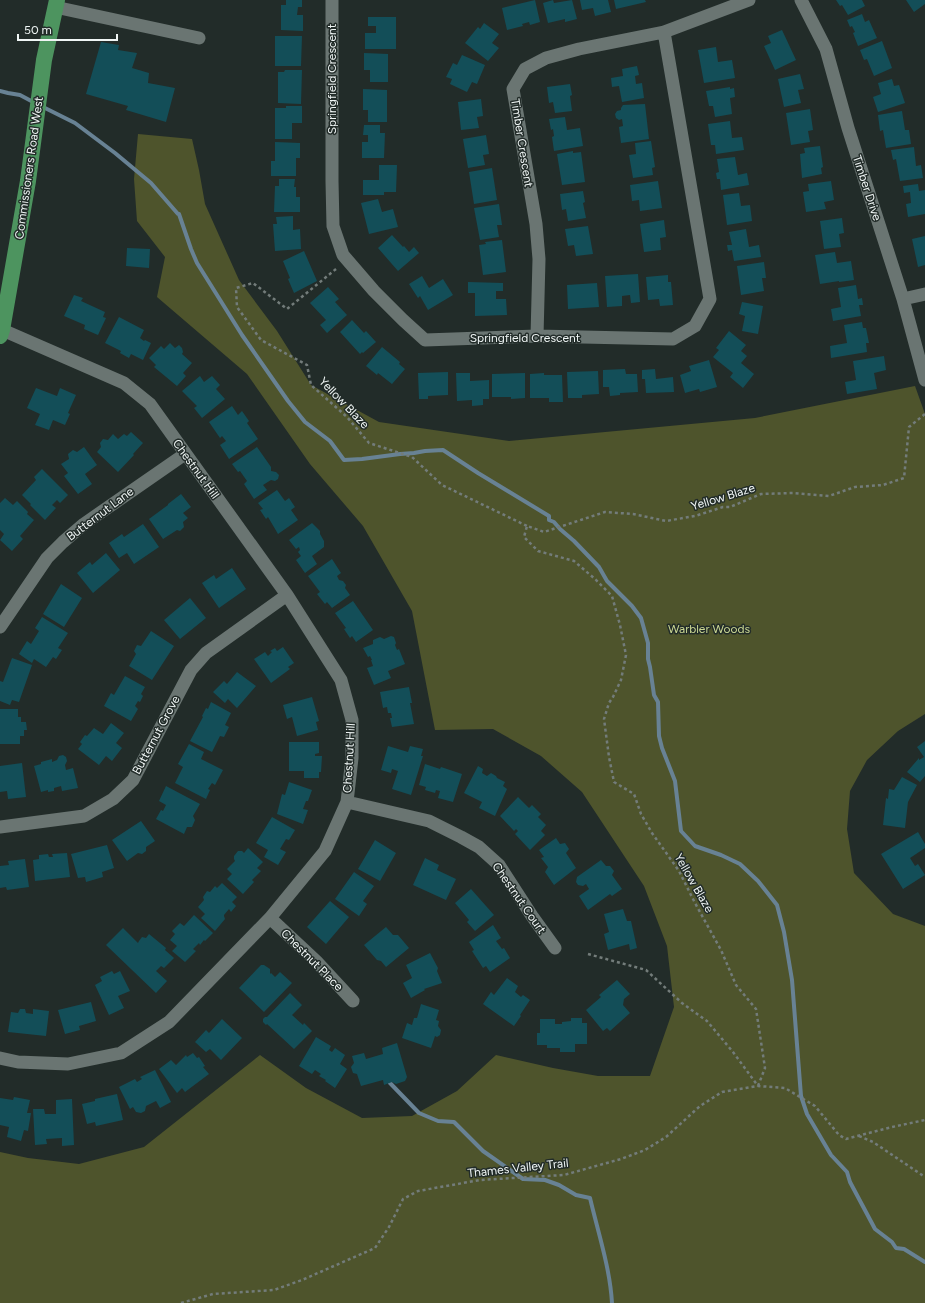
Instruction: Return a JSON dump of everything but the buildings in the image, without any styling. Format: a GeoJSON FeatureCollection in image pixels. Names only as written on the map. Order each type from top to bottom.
{"type":"FeatureCollection","features":[{"type":"Feature","properties":{"kind":"main road","name":"Commissioners Road West"},"geometry":{"type":"LineString","coordinates":[[1,332],[28,181],[44,60],[56,4]]}},
{"type":"Feature","properties":{"kind":"street","name":"Springfield Crescent"},"geometry":{"type":"LineString","coordinates":[[332,0],[333,226],[343,255],[374,291],[425,340],[537,336],[673,340],[695,326],[710,299],[664,32]]}},
{"type":"Feature","properties":{"kind":"street","name":"Timber Crescent"},"geometry":{"type":"LineString","coordinates":[[537,336],[539,259],[536,224],[513,89],[525,69],[546,58],[579,49],[664,32],[749,0]]}},
{"type":"Feature","properties":{"kind":"street","name":"Timber Drive"},"geometry":{"type":"LineString","coordinates":[[801,0],[826,49],[848,128],[902,299],[925,380]]}},
{"type":"Feature","properties":{"kind":"street"},"geometry":{"type":"LineString","coordinates":[[56,4],[199,38]]}},
{"type":"Feature","properties":{"kind":"street"},"geometry":{"type":"LineString","coordinates":[[902,299],[925,294]]}},
{"type":"Feature","properties":{"kind":"street","name":"Chestnut Hill"},"geometry":{"type":"LineString","coordinates":[[0,1058],[18,1062],[68,1064],[121,1053],[169,1022],[270,918],[325,851],[347,802],[352,758],[352,720],[340,680],[287,595],[150,404],[124,383],[1,332]]}},
{"type":"Feature","properties":{"kind":"street","name":"Butternut Lane"},"geometry":{"type":"LineString","coordinates":[[0,627],[47,558],[64,542],[84,524],[185,454]]}},
{"type":"Feature","properties":{"kind":"street","name":"Butternut Grove"},"geometry":{"type":"LineString","coordinates":[[0,827],[84,816],[113,800],[133,780],[191,670],[206,653],[287,595]]}},
{"type":"Feature","properties":{"kind":"street","name":"Chestnut Court"},"geometry":{"type":"LineString","coordinates":[[347,802],[429,821],[479,847],[499,865],[555,948]]}},
{"type":"Feature","properties":{"kind":"street","name":"Chestnut Place"},"geometry":{"type":"LineString","coordinates":[[270,918],[316,961],[353,1001]]}},
{"type":"Feature","properties":{"kind":"path","name":"Yellow Blaze"},"geometry":{"type":"LineString","coordinates":[[336,269],[287,309],[253,284],[236,288],[237,307],[261,340],[307,365],[311,385],[347,417],[369,443],[412,457],[442,485],[527,526],[544,532],[605,512],[633,514],[666,521],[695,516],[723,507],[730,507],[761,494],[793,493],[829,496],[855,487],[883,485],[904,478],[909,427],[925,414]]}},
{"type":"Feature","properties":{"kind":"path","name":"Yellow Blaze"},"geometry":{"type":"LineString","coordinates":[[527,526],[524,537],[538,551],[574,561],[612,596],[626,655],[621,680],[609,704],[604,719],[614,782],[634,794],[641,814],[652,834],[679,871],[695,904],[722,950],[736,985],[756,1009],[765,1068],[758,1086]]}},
{"type":"Feature","properties":{"kind":"path"},"geometry":{"type":"LineString","coordinates":[[588,954],[646,970],[682,1003],[707,1021],[758,1086]]}},
{"type":"Feature","properties":{"kind":"path","name":"Thames Valley Trail"},"geometry":{"type":"LineString","coordinates":[[181,1303],[213,1294],[274,1290],[302,1280],[375,1248],[404,1199],[418,1191],[480,1180],[564,1175],[621,1159],[645,1150],[666,1137],[700,1106],[722,1092],[758,1086],[785,1088],[815,1106],[838,1135],[846,1138],[925,1120]]}},
{"type":"Feature","properties":{"kind":"path"},"geometry":{"type":"LineString","coordinates":[[859,1136],[873,1142],[925,1177]]}},
{"type":"Feature","properties":{"kind":"green space","name":"Warbler Woods"},"geometry":{"type":"Polygon","coordinates":[[[138,134],[192,139],[205,204],[239,280],[277,331],[311,385],[379,422],[509,441],[755,418],[915,386],[925,414],[925,714],[898,731],[867,760],[850,791],[847,829],[854,873],[893,914],[925,926],[925,1303],[0,1303],[0,1152],[28,1158],[79,1164],[144,1147],[260,1055],[306,1088],[362,1118],[412,1116],[457,1091],[496,1055],[553,1068],[598,1076],[650,1076],[674,1007],[667,946],[644,886],[582,792],[541,756],[493,729],[435,730],[412,611],[363,526],[310,464],[247,374],[157,297],[165,257],[137,221],[134,179],[138,134]]]}},
{"type":"Feature","properties":{"kind":"waterway"},"geometry":{"type":"LineString","coordinates":[[0,91],[20,95],[35,103]]}},
{"type":"Feature","properties":{"kind":"waterway"},"geometry":{"type":"LineString","coordinates":[[41,106],[75,123],[115,153],[151,183],[179,214],[197,263],[242,335],[288,401],[305,422],[330,441],[344,460],[443,450],[549,516],[549,520],[554,522],[574,541],[599,567],[607,581],[632,606],[641,618],[648,643],[648,659],[654,695],[658,702],[659,736],[675,781],[681,831],[695,846],[721,855],[740,864],[758,881],[777,905],[784,932],[792,980],[801,1096],[807,1114],[831,1155],[847,1172],[850,1182],[875,1229],[892,1242],[896,1248],[904,1249],[925,1262]]}},
{"type":"Feature","properties":{"kind":"waterway"},"geometry":{"type":"LineString","coordinates":[[390,1083],[419,1113],[438,1121],[454,1122],[483,1151],[523,1179],[545,1180],[559,1185],[576,1195],[590,1198],[606,1263],[612,1303]]}}]}
